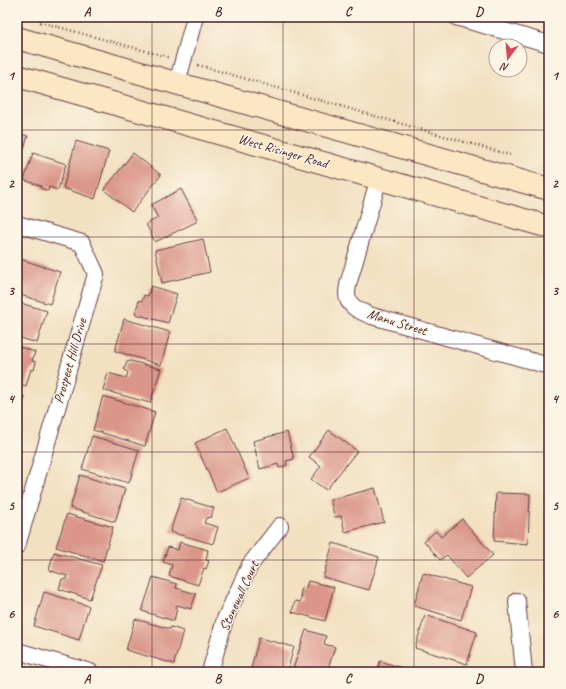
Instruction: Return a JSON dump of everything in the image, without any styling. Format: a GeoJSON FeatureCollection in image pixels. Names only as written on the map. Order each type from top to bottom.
{"type":"FeatureCollection","features":[{"type":"Feature","properties":{"kind":"main road"},"geometry":{"type":"LineString","coordinates":[[17,38],[549,189]]}},
{"type":"Feature","properties":{"kind":"main road","name":"West Risinger Road"},"geometry":{"type":"LineString","coordinates":[[17,76],[549,227]]}},
{"type":"Feature","properties":{"kind":"street"},"geometry":{"type":"LineString","coordinates":[[177,83],[195,17]]}},
{"type":"Feature","properties":{"kind":"street"},"geometry":{"type":"LineString","coordinates":[[456,17],[492,22],[549,44]]}},
{"type":"Feature","properties":{"kind":"street","name":"Manu Street"},"geometry":{"type":"LineString","coordinates":[[379,178],[349,281],[347,295],[350,304],[359,311],[372,316],[549,366]]}},
{"type":"Feature","properties":{"kind":"street","name":"Prospect Hill Drive"},"geometry":{"type":"LineString","coordinates":[[17,224],[82,244],[96,274],[17,546]]}},
{"type":"Feature","properties":{"kind":"street","name":"Stonewall Court"},"geometry":{"type":"LineString","coordinates":[[210,672],[225,618],[250,565],[280,526]]}},
{"type":"Feature","properties":{"kind":"street"},"geometry":{"type":"LineString","coordinates":[[516,601],[524,672]]}},
{"type":"Feature","properties":{"kind":"street"},"geometry":{"type":"LineString","coordinates":[[17,651],[90,672]]}},
{"type":"Feature","properties":{"kind":"path"},"geometry":{"type":"LineString","coordinates":[[36,21],[183,61],[512,156]]}},
{"type":"Feature","properties":{"kind":"building"},"geometry":{"type":"Polygon","coordinates":[[[17,133],[28,136],[17,171],[17,133]]]}},
{"type":"Feature","properties":{"kind":"building"},"geometry":{"type":"Polygon","coordinates":[[[76,141],[109,151],[95,199],[63,188],[76,141]]]}},
{"type":"Feature","properties":{"kind":"building"},"geometry":{"type":"Polygon","coordinates":[[[33,153],[66,164],[58,190],[49,187],[48,191],[40,188],[41,186],[24,180],[33,153]]]}},
{"type":"Feature","properties":{"kind":"building"},"geometry":{"type":"Polygon","coordinates":[[[133,153],[161,175],[132,212],[104,190],[133,153]]]}},
{"type":"Feature","properties":{"kind":"building"},"geometry":{"type":"Polygon","coordinates":[[[181,189],[198,221],[155,242],[146,224],[158,218],[151,205],[181,189]]]}},
{"type":"Feature","properties":{"kind":"building"},"geometry":{"type":"Polygon","coordinates":[[[203,239],[210,272],[162,283],[155,250],[203,239]]]}},
{"type":"Feature","properties":{"kind":"building"},"geometry":{"type":"Polygon","coordinates":[[[17,258],[60,272],[50,304],[17,294],[17,258]]]}},
{"type":"Feature","properties":{"kind":"building"},"geometry":{"type":"Polygon","coordinates":[[[151,286],[177,294],[168,323],[135,314],[139,300],[142,301],[144,295],[148,296],[151,286]]]}},
{"type":"Feature","properties":{"kind":"building"},"geometry":{"type":"Polygon","coordinates":[[[17,302],[47,311],[37,343],[17,337],[17,302]]]}},
{"type":"Feature","properties":{"kind":"building"},"geometry":{"type":"Polygon","coordinates":[[[124,319],[170,332],[161,365],[115,351],[124,319]]]}},
{"type":"Feature","properties":{"kind":"building"},"geometry":{"type":"Polygon","coordinates":[[[17,346],[35,352],[32,361],[36,362],[34,370],[31,369],[26,386],[17,383],[17,346]]]}},
{"type":"Feature","properties":{"kind":"building"},"geometry":{"type":"Polygon","coordinates":[[[131,361],[161,369],[150,403],[103,390],[108,373],[126,378],[128,373],[124,369],[127,362],[131,361]]]}},
{"type":"Feature","properties":{"kind":"building"},"geometry":{"type":"Polygon","coordinates":[[[17,395],[25,397],[19,414],[17,414],[17,395]]]}},
{"type":"Feature","properties":{"kind":"building"},"geometry":{"type":"Polygon","coordinates":[[[103,396],[155,412],[145,446],[93,430],[103,396]]]}},
{"type":"Feature","properties":{"kind":"building"},"geometry":{"type":"Polygon","coordinates":[[[227,428],[249,478],[217,492],[195,443],[227,428]]]}},
{"type":"Feature","properties":{"kind":"building"},"geometry":{"type":"Polygon","coordinates":[[[329,430],[357,451],[326,490],[311,479],[321,466],[309,457],[329,430]]]}},
{"type":"Feature","properties":{"kind":"building"},"geometry":{"type":"Polygon","coordinates":[[[287,432],[294,459],[286,461],[287,465],[279,468],[278,464],[260,469],[253,441],[287,432]]]}},
{"type":"Feature","properties":{"kind":"building"},"geometry":{"type":"Polygon","coordinates":[[[92,436],[139,450],[129,483],[82,469],[92,436]]]}},
{"type":"Feature","properties":{"kind":"building"},"geometry":{"type":"Polygon","coordinates":[[[80,475],[125,489],[115,522],[70,508],[80,475]]]}},
{"type":"Feature","properties":{"kind":"building"},"geometry":{"type":"Polygon","coordinates":[[[375,488],[384,522],[345,532],[341,516],[335,517],[330,500],[375,488]]]}},
{"type":"Feature","properties":{"kind":"building"},"geometry":{"type":"Polygon","coordinates":[[[496,493],[530,494],[528,544],[494,541],[496,493]]]}},
{"type":"Feature","properties":{"kind":"building"},"geometry":{"type":"Polygon","coordinates":[[[181,498],[214,508],[211,517],[206,518],[204,523],[218,527],[213,544],[170,532],[181,498]]]}},
{"type":"Feature","properties":{"kind":"building"},"geometry":{"type":"Polygon","coordinates":[[[67,514],[113,527],[103,561],[56,547],[67,514]]]}},
{"type":"Feature","properties":{"kind":"building"},"geometry":{"type":"Polygon","coordinates":[[[462,519],[493,555],[466,578],[447,555],[440,560],[424,541],[436,531],[441,537],[462,519]]]}},
{"type":"Feature","properties":{"kind":"building"},"geometry":{"type":"Polygon","coordinates":[[[180,542],[208,550],[206,560],[209,561],[206,569],[204,568],[198,585],[169,576],[172,565],[163,562],[168,547],[178,550],[180,542]]]}},
{"type":"Feature","properties":{"kind":"building"},"geometry":{"type":"Polygon","coordinates":[[[333,543],[379,557],[369,590],[323,577],[333,543]]]}},
{"type":"Feature","properties":{"kind":"building"},"geometry":{"type":"Polygon","coordinates":[[[54,552],[102,565],[90,599],[59,589],[62,579],[66,579],[67,576],[49,570],[54,552]]]}},
{"type":"Feature","properties":{"kind":"building"},"geometry":{"type":"Polygon","coordinates":[[[423,573],[471,587],[461,620],[414,606],[423,573]]]}},
{"type":"Feature","properties":{"kind":"building"},"geometry":{"type":"Polygon","coordinates":[[[153,577],[177,584],[176,588],[196,594],[191,609],[177,605],[174,621],[142,611],[153,577]]]}},
{"type":"Feature","properties":{"kind":"building"},"geometry":{"type":"Polygon","coordinates":[[[308,581],[334,587],[325,621],[292,612],[295,601],[300,602],[302,587],[306,588],[308,581]]]}},
{"type":"Feature","properties":{"kind":"building"},"geometry":{"type":"Polygon","coordinates":[[[44,592],[89,606],[79,640],[34,626],[44,592]]]}},
{"type":"Feature","properties":{"kind":"building"},"geometry":{"type":"Polygon","coordinates":[[[425,615],[477,632],[467,664],[415,648],[425,615]]]}},
{"type":"Feature","properties":{"kind":"building"},"geometry":{"type":"Polygon","coordinates":[[[135,619],[170,629],[171,627],[183,631],[174,664],[126,650],[135,619]]]}},
{"type":"Feature","properties":{"kind":"building"},"geometry":{"type":"Polygon","coordinates":[[[306,630],[326,636],[324,644],[335,647],[327,672],[292,672],[306,630]]]}},
{"type":"Feature","properties":{"kind":"building"},"geometry":{"type":"Polygon","coordinates":[[[259,638],[294,647],[287,672],[250,672],[259,638]]]}},
{"type":"Feature","properties":{"kind":"building"},"geometry":{"type":"Polygon","coordinates":[[[380,661],[415,672],[377,672],[380,661]]]}}]}
